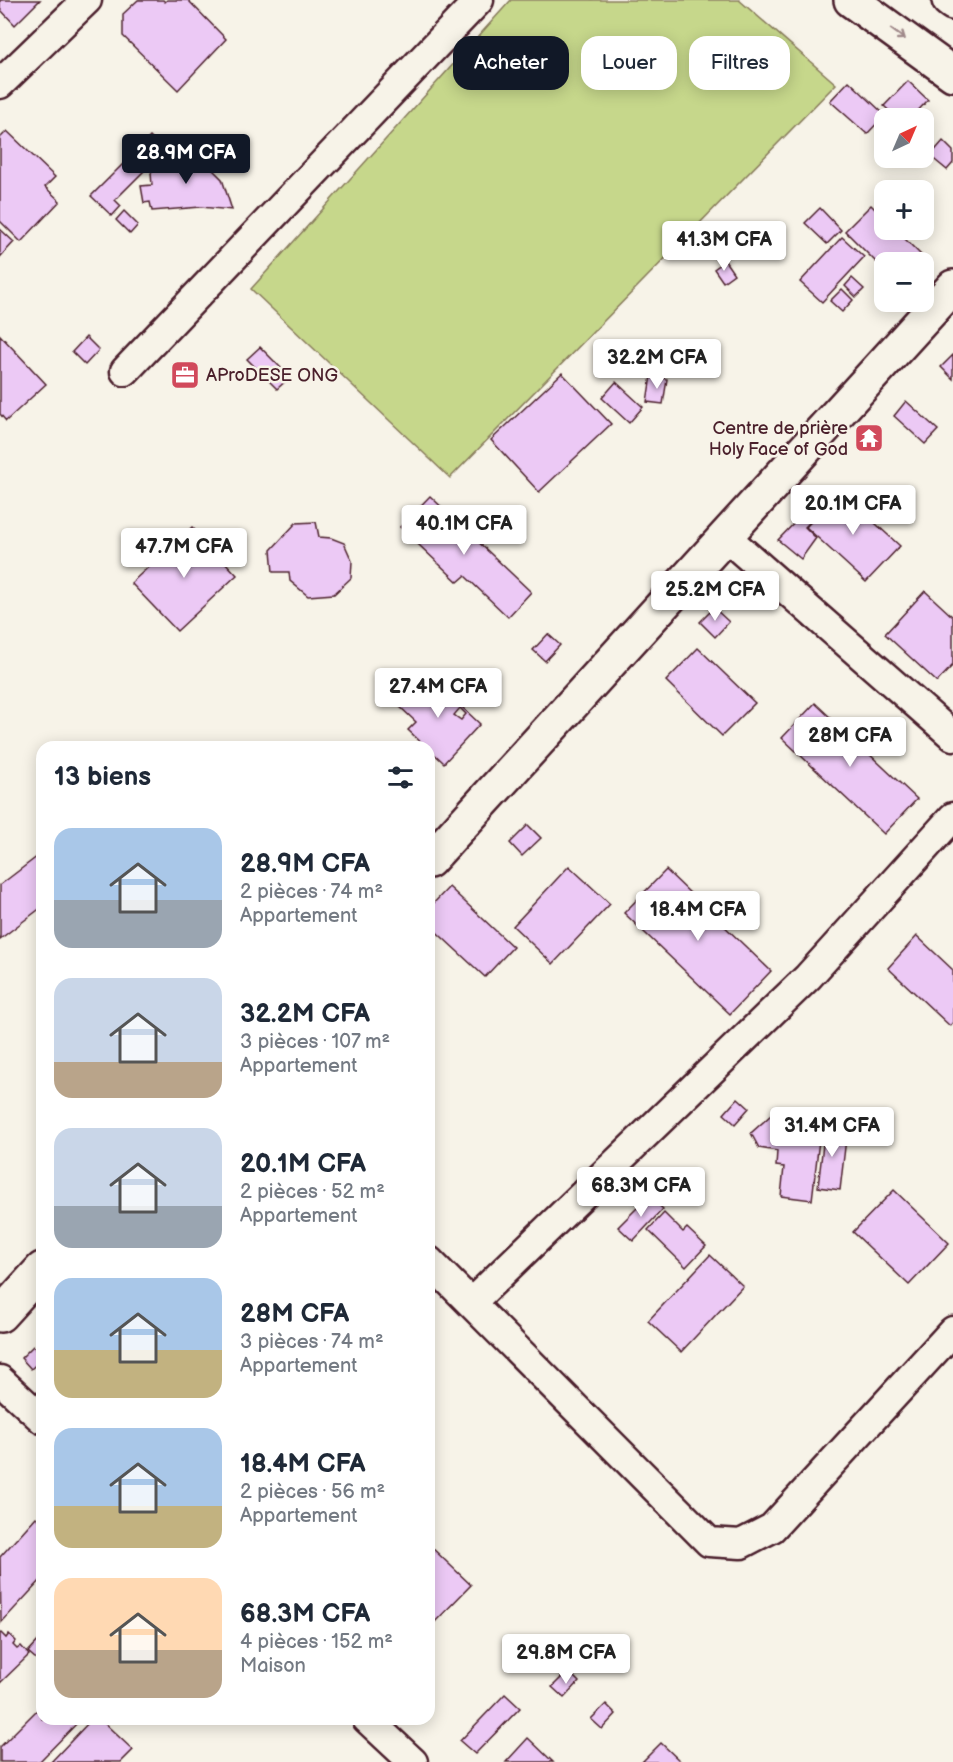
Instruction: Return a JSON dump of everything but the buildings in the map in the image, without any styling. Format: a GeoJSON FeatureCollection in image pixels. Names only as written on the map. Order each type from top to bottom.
{"type":"FeatureCollection","features":[{"type":"Feature","properties":{"kind":"street"},"geometry":{"type":"LineString","coordinates":[[0,84],[87,0]]}},
{"type":"Feature","properties":{"kind":"street"},"geometry":{"type":"LineString","coordinates":[[125,371],[479,0]]}},
{"type":"Feature","properties":{"kind":"street"},"geometry":{"type":"LineString","coordinates":[[851,0],[953,74]]}},
{"type":"Feature","properties":{"kind":"street"},"geometry":{"type":"LineString","coordinates":[[435,854],[953,287]]}},
{"type":"Feature","properties":{"kind":"street"},"geometry":{"type":"LineString","coordinates":[[725,536],[953,736]]}},
{"type":"Feature","properties":{"kind":"street"},"geometry":{"type":"LineString","coordinates":[[472,1302],[808,977],[953,817]]}},
{"type":"Feature","properties":{"kind":"street"},"geometry":{"type":"LineString","coordinates":[[435,1267],[709,1542],[741,1544],[772,1528],[953,1331]]}},
{"type":"Feature","properties":{"kind":"street"},"geometry":{"type":"LineString","coordinates":[[0,1315],[36,1276]]}},
{"type":"Feature","properties":{"kind":"street"},"geometry":{"type":"LineString","coordinates":[[0,1380],[36,1413]]}},
{"type":"Feature","properties":{"kind":"street"},"geometry":{"type":"LineString","coordinates":[[373,1725],[413,1762]]}},
{"type":"Feature","properties":{"kind":"green space"},"geometry":{"type":"Polygon","coordinates":[[[511,0],[739,0],[781,36],[689,36],[689,90],[790,90],[790,44],[836,84],[450,478],[251,289],[453,64],[453,90],[569,90],[569,36],[479,36],[511,0]]]}},
{"type":"Feature","properties":{"kind":"place","name":"AProDESE ONG"},"geometry":{"type":"Point","coordinates":[185,375]}},
{"type":"Feature","properties":{"kind":"place","name":"Centre de prière Holy Face of God"},"geometry":{"type":"Point","coordinates":[869,438]}}]}
